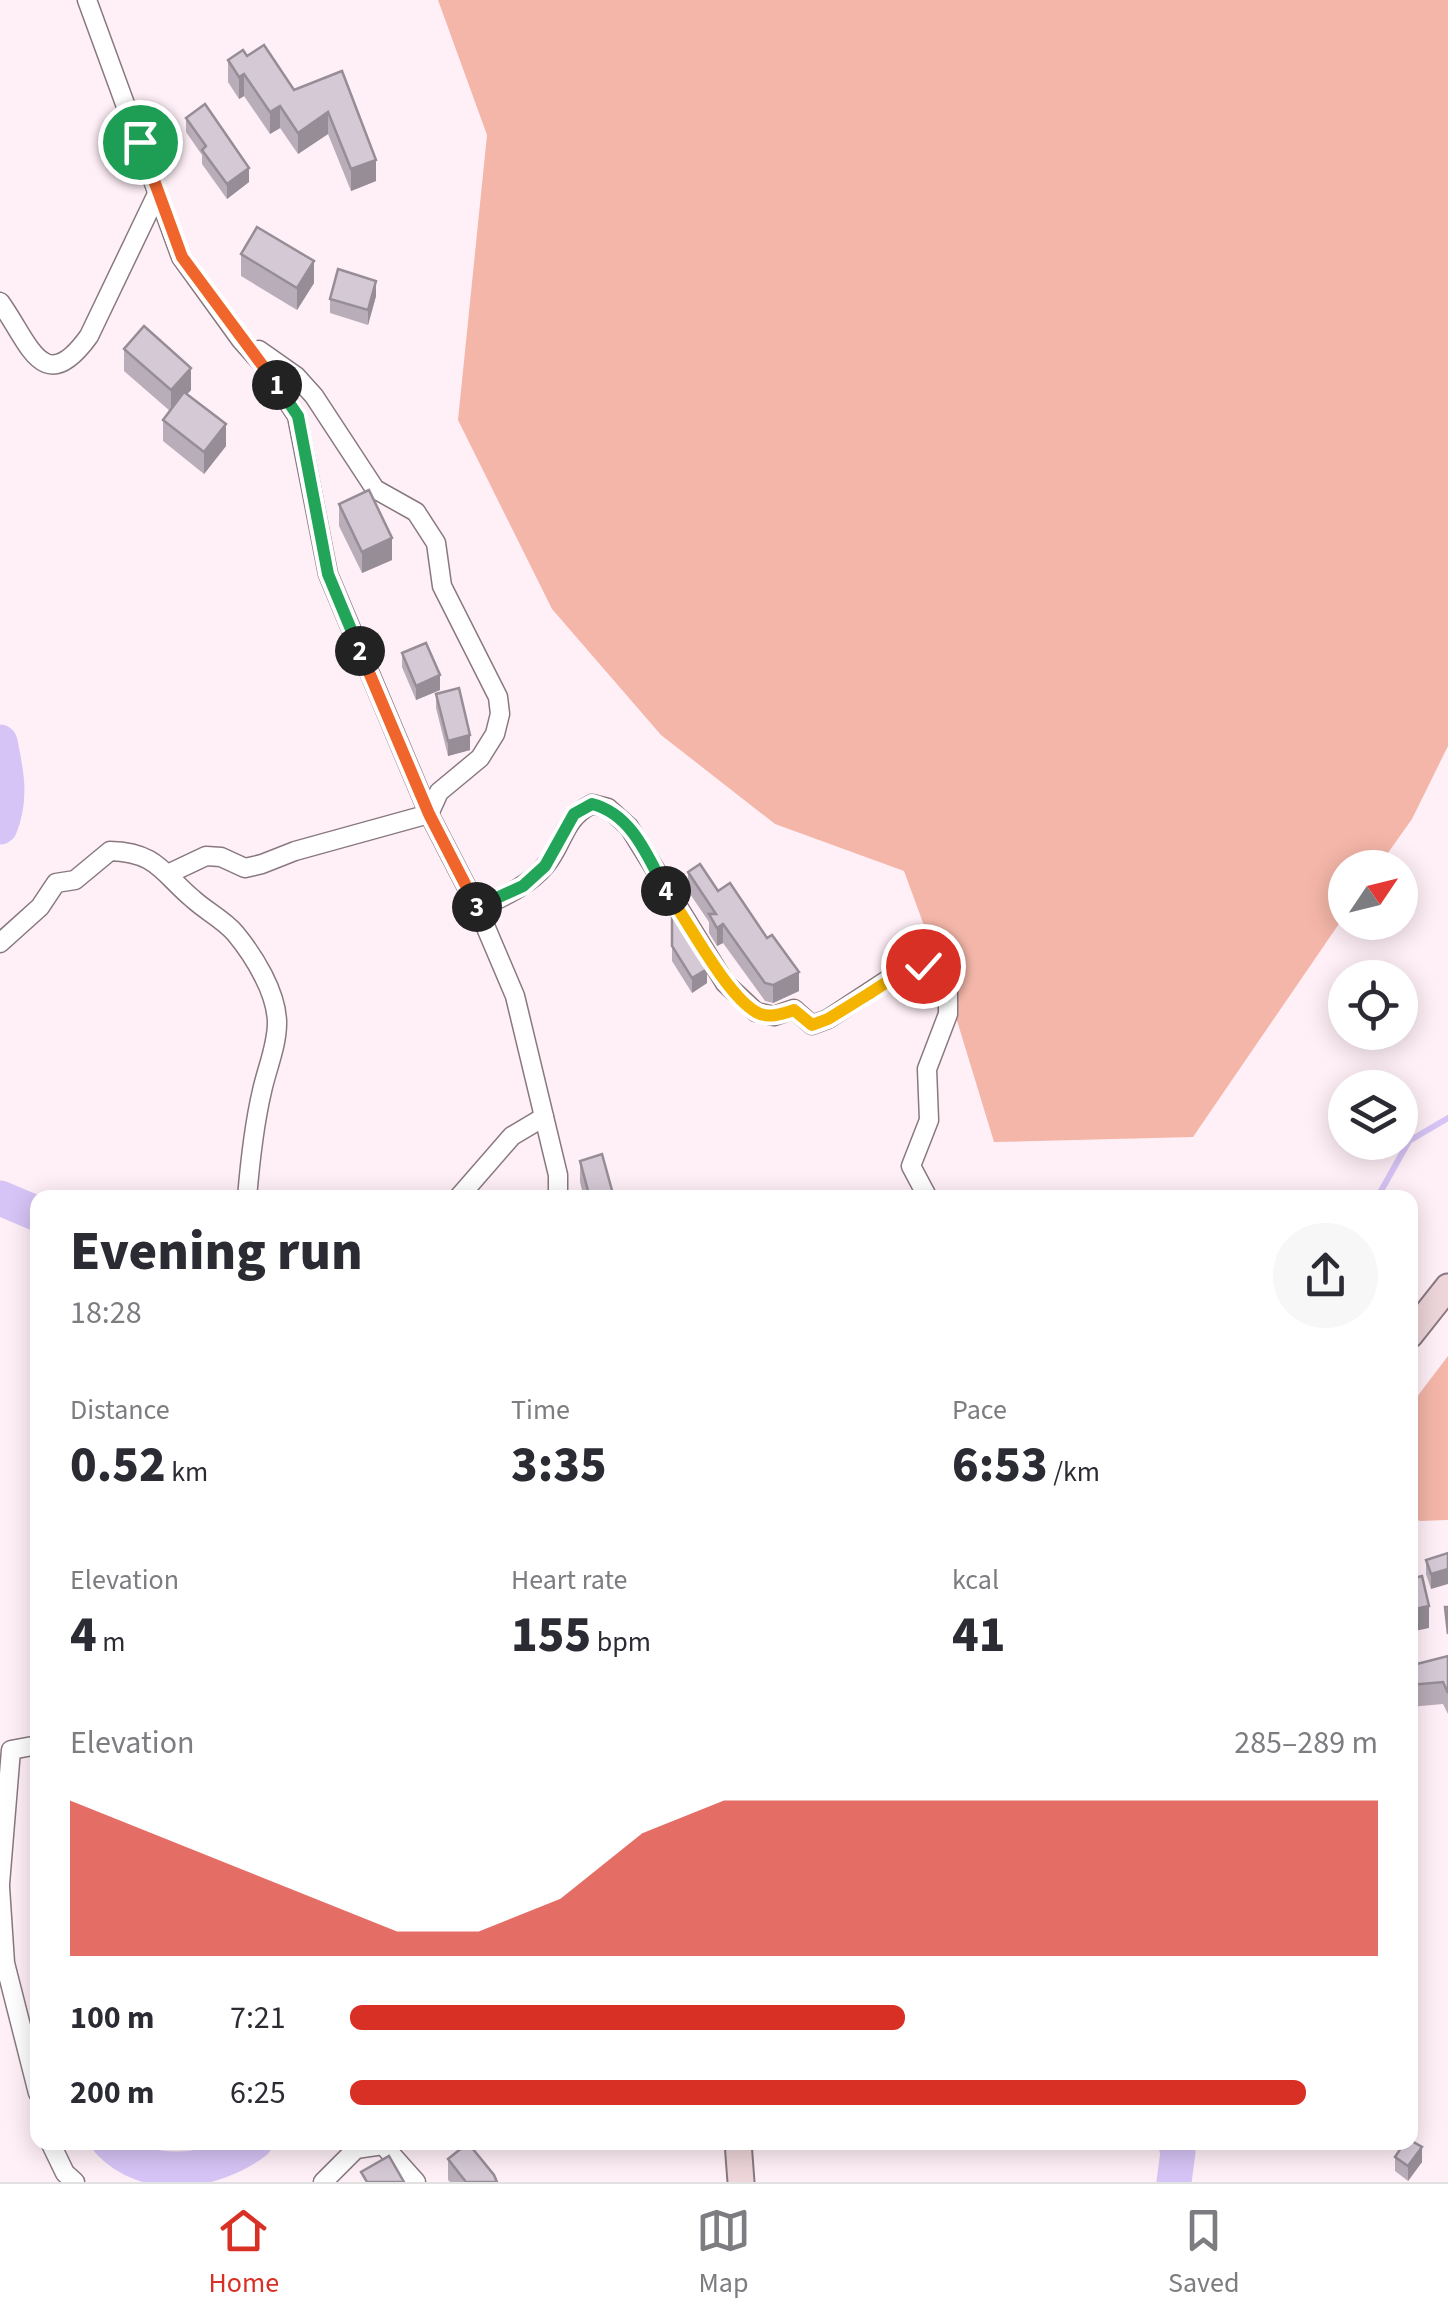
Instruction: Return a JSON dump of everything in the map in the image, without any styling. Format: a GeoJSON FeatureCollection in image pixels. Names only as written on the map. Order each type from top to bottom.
{"type":"FeatureCollection","features":[{"type":"Feature","properties":{"kind":"street"},"geometry":{"type":"LineString","coordinates":[[87,0],[182,257],[298,416],[328,574],[429,814],[478,910],[515,996],[558,1176],[558,1190]]}},
{"type":"Feature","properties":{"kind":"street"},"geometry":{"type":"LineString","coordinates":[[0,302],[35,356],[47,366],[60,366],[77,353],[89,336],[157,194]]}},
{"type":"Feature","properties":{"kind":"street"},"geometry":{"type":"LineString","coordinates":[[241,340],[296,376],[314,396],[374,489],[416,512],[436,543],[442,586],[498,697],[500,714],[495,734],[480,758],[439,792],[429,814]]}},
{"type":"Feature","properties":{"kind":"street"},"geometry":{"type":"LineString","coordinates":[[478,910],[523,886],[545,866],[574,814],[592,804],[608,808],[629,827],[725,982],[756,1012],[774,1016],[794,1010],[812,1025],[828,1019],[904,969],[916,963],[923,966],[948,992],[948,1014],[928,1069],[929,1120],[912,1166],[924,1190]]}},
{"type":"Feature","properties":{"kind":"street"},"geometry":{"type":"LineString","coordinates":[[170,873],[206,856],[244,868],[262,864],[429,814]]}},
{"type":"Feature","properties":{"kind":"street"},"geometry":{"type":"LineString","coordinates":[[0,943],[40,907],[56,883],[75,880],[110,851],[126,851],[170,873],[182,890],[233,931],[254,960],[273,999],[277,1021],[247,1190]]}},
{"type":"Feature","properties":{"kind":"street"},"geometry":{"type":"LineString","coordinates":[[465,1190],[512,1136],[544,1117]]}},
{"type":"Feature","properties":{"kind":"street"},"geometry":{"type":"LineString","coordinates":[[1418,1325],[1448,1287]]}},
{"type":"Feature","properties":{"kind":"street"},"geometry":{"type":"LineString","coordinates":[[30,1746],[11,1750],[0,1886],[6,1963],[30,2060]]}},
{"type":"Feature","properties":{"kind":"street"},"geometry":{"type":"LineString","coordinates":[[53,2150],[75,2182]]}},
{"type":"Feature","properties":{"kind":"street"},"geometry":{"type":"LineString","coordinates":[[324,2182],[354,2150]]}},
{"type":"Feature","properties":{"kind":"street"},"geometry":{"type":"LineString","coordinates":[[388,2150],[416,2182]]}},
{"type":"Feature","properties":{"kind":"street"},"geometry":{"type":"LineString","coordinates":[[739,2150],[741,2182]]}},
{"type":"Feature","properties":{"kind":"shaded area"},"geometry":{"type":"Polygon","coordinates":[[[438,0],[1448,0],[1448,746],[1412,819],[1390,850],[1328,850],[1328,940],[1193,1137],[994,1142],[948,991],[904,871],[775,824],[661,735],[552,609],[458,420],[487,135],[438,0]]]}},
{"type":"Feature","properties":{"kind":"shaded area"},"geometry":{"type":"Polygon","coordinates":[[[1448,1356],[1448,1520],[1418,1520],[1418,1395],[1448,1356]]]}},
{"type":"Feature","properties":{"kind":"building"},"geometry":{"type":"Polygon","coordinates":[[[264,45],[294,90],[342,71],[376,160],[351,169],[328,112],[298,133],[280,106],[270,112],[244,74],[239,77],[228,60],[243,50],[247,56],[264,45]]]}},
{"type":"Feature","properties":{"kind":"building"},"geometry":{"type":"Polygon","coordinates":[[[205,104],[249,168],[227,184],[202,150],[206,146],[186,118],[205,104]]]}},
{"type":"Feature","properties":{"kind":"building"},"geometry":{"type":"Polygon","coordinates":[[[257,227],[314,261],[297,288],[241,254],[257,227]]]}},
{"type":"Feature","properties":{"kind":"building"},"geometry":{"type":"Polygon","coordinates":[[[338,269],[376,281],[368,310],[330,299],[338,269]]]}},
{"type":"Feature","properties":{"kind":"building"},"geometry":{"type":"Polygon","coordinates":[[[144,326],[191,368],[171,390],[124,349],[144,326]]]}},
{"type":"Feature","properties":{"kind":"building"},"geometry":{"type":"Polygon","coordinates":[[[184,392],[226,424],[204,452],[163,420],[184,392]]]}},
{"type":"Feature","properties":{"kind":"building"},"geometry":{"type":"Polygon","coordinates":[[[369,490],[392,538],[362,552],[339,504],[369,490]]]}},
{"type":"Feature","properties":{"kind":"building"},"geometry":{"type":"Polygon","coordinates":[[[426,643],[440,675],[416,686],[402,653],[426,643]]]}},
{"type":"Feature","properties":{"kind":"building"},"geometry":{"type":"Polygon","coordinates":[[[459,688],[470,735],[448,741],[436,694],[459,688]]]}},
{"type":"Feature","properties":{"kind":"building"},"geometry":{"type":"Polygon","coordinates":[[[700,864],[718,891],[730,883],[767,938],[772,935],[799,972],[773,985],[765,983],[723,924],[717,928],[709,914],[716,914],[688,872],[700,864]]]}},
{"type":"Feature","properties":{"kind":"building"},"geometry":{"type":"Polygon","coordinates":[[[672,918],[680,918],[707,969],[692,978],[672,946],[672,918]]]}},
{"type":"Feature","properties":{"kind":"building"},"geometry":{"type":"Polygon","coordinates":[[[602,1154],[612,1190],[588,1190],[580,1161],[602,1154]]]}},
{"type":"Feature","properties":{"kind":"building"},"geometry":{"type":"Polygon","coordinates":[[[1448,1553],[1448,1569],[1431,1574],[1426,1560],[1448,1553]]]}},
{"type":"Feature","properties":{"kind":"building"},"geometry":{"type":"Polygon","coordinates":[[[1422,1576],[1429,1606],[1418,1608],[1418,1577],[1422,1576]]]}},
{"type":"Feature","properties":{"kind":"building"},"geometry":{"type":"Polygon","coordinates":[[[1448,1656],[1448,1693],[1443,1682],[1418,1684],[1418,1663],[1448,1656]]]}},
{"type":"Feature","properties":{"kind":"building"},"geometry":{"type":"Polygon","coordinates":[[[1422,2147],[1408,2166],[1395,2157],[1400,2150],[1422,2147]]]}},
{"type":"Feature","properties":{"kind":"building"},"geometry":{"type":"Polygon","coordinates":[[[459,2150],[474,2150],[497,2182],[466,2182],[448,2159],[459,2150]]]}},
{"type":"Feature","properties":{"kind":"building"},"geometry":{"type":"Polygon","coordinates":[[[389,2156],[404,2182],[367,2182],[361,2172],[389,2156]]]}},
{"type":"Feature","properties":{"kind":"waterway"},"geometry":{"type":"LineString","coordinates":[[0,742],[7,795],[0,827]]}},
{"type":"Feature","properties":{"kind":"waterway"},"geometry":{"type":"LineString","coordinates":[[1381,1190],[1409,1141],[1448,1118]]}},
{"type":"Feature","properties":{"kind":"waterway"},"geometry":{"type":"LineString","coordinates":[[0,1198],[30,1211]]}},
{"type":"Feature","properties":{"kind":"waterway"},"geometry":{"type":"LineString","coordinates":[[118,2150],[142,2163],[180,2169],[200,2167],[243,2150]]}},
{"type":"Feature","properties":{"kind":"waterway"},"geometry":{"type":"LineString","coordinates":[[1174,2182],[1177,2150]]}},
{"type":"Feature","properties":{"kind":"route"},"geometry":{"type":"LineString","coordinates":[[140,142],[182,257],[298,416],[306,475],[328,574],[429,814],[478,910],[523,886],[545,866],[574,814],[592,804],[608,808],[629,827],[725,982],[756,1012],[774,1016],[794,1010],[812,1025],[828,1019],[904,969],[916,963],[923,966]]}}]}
